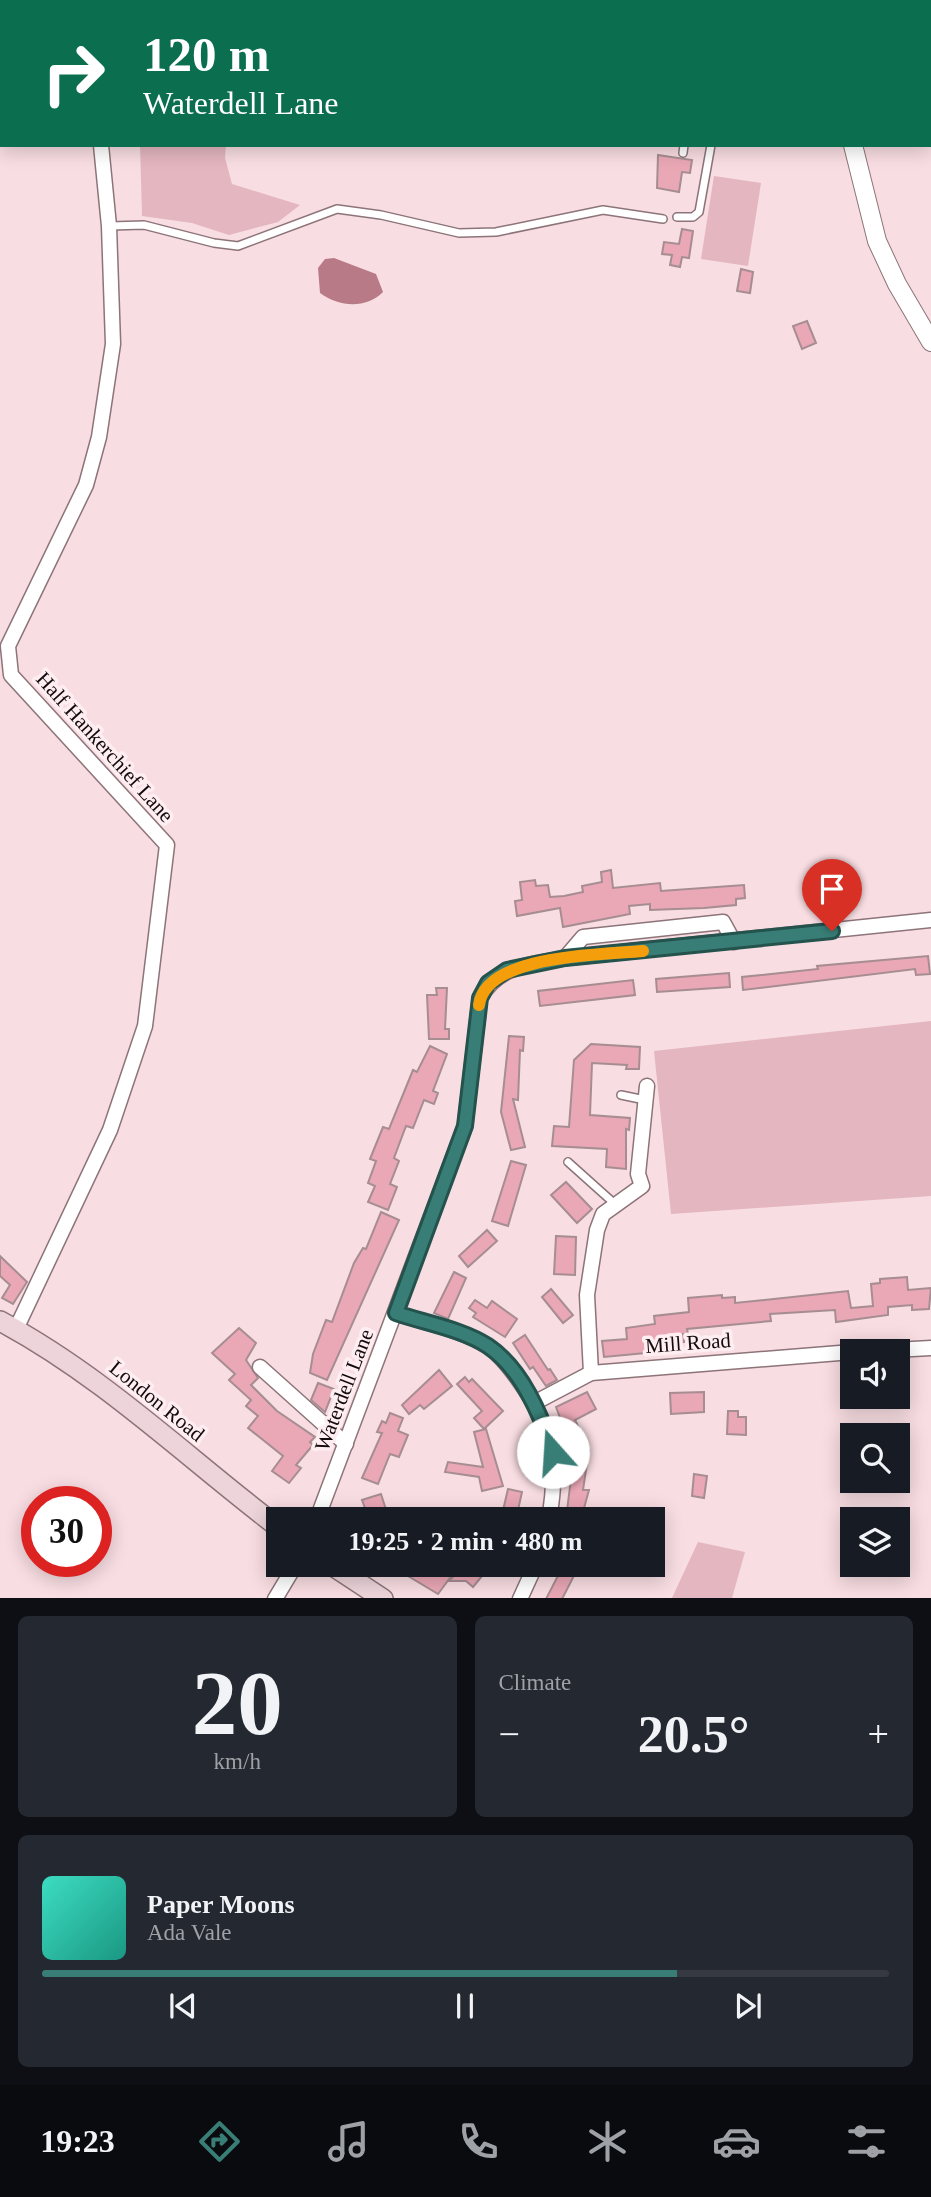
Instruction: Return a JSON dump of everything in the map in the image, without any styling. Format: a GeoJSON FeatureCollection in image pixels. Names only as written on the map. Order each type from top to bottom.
{"type":"FeatureCollection","features":[{"type":"Feature","properties":{"kind":"main road","name":"London Road"},"geometry":{"type":"LineString","coordinates":[[8,1325],[116,1395],[266,1517]]}},
{"type":"Feature","properties":{"kind":"main road"},"geometry":{"type":"LineString","coordinates":[[350,1577],[383,1598]]}},
{"type":"Feature","properties":{"kind":"street","name":"Half Hankerchief Lane"},"geometry":{"type":"LineString","coordinates":[[8,1325],[110,1130],[145,1026],[167,845],[11,675],[8,646],[86,485],[99,437],[113,344],[109,226],[101,147]]}},
{"type":"Feature","properties":{"kind":"street"},"geometry":{"type":"LineString","coordinates":[[854,147],[877,241],[897,284],[931,342]]}},
{"type":"Feature","properties":{"kind":"street","name":"Waterdell Lane"},"geometry":{"type":"LineString","coordinates":[[322,1507],[465,1126],[480,998],[488,983],[507,970],[565,958],[931,920]]}},
{"type":"Feature","properties":{"kind":"street"},"geometry":{"type":"LineString","coordinates":[[565,958],[583,937],[723,922],[734,942]]}},
{"type":"Feature","properties":{"kind":"street"},"geometry":{"type":"LineString","coordinates":[[591,1373],[587,1295],[597,1230],[603,1214],[642,1186],[638,1174],[646,1093]]}},
{"type":"Feature","properties":{"kind":"street"},"geometry":{"type":"LineString","coordinates":[[396,1313],[487,1346],[501,1357],[534,1403],[553,1452],[555,1486],[551,1507]]}},
{"type":"Feature","properties":{"kind":"street"},"geometry":{"type":"LineString","coordinates":[[910,1349],[931,1348]]}},
{"type":"Feature","properties":{"kind":"street","name":"Mill Road"},"geometry":{"type":"LineString","coordinates":[[534,1403],[591,1373],[840,1354]]}},
{"type":"Feature","properties":{"kind":"street"},"geometry":{"type":"LineString","coordinates":[[260,1367],[346,1444]]}},
{"type":"Feature","properties":{"kind":"street"},"geometry":{"type":"LineString","coordinates":[[275,1598],[288,1577]]}},
{"type":"Feature","properties":{"kind":"street"},"geometry":{"type":"LineString","coordinates":[[520,1598],[530,1577]]}},
{"type":"Feature","properties":{"kind":"lane"},"geometry":{"type":"LineString","coordinates":[[677,216],[693,217],[699,212],[711,147]]}},
{"type":"Feature","properties":{"kind":"lane"},"geometry":{"type":"LineString","coordinates":[[109,226],[144,225],[214,243],[238,246],[337,209],[381,215],[459,233],[496,232],[603,210],[663,219]]}},
{"type":"Feature","properties":{"kind":"lane"},"geometry":{"type":"LineString","coordinates":[[621,1095],[646,1093]]}},
{"type":"Feature","properties":{"kind":"lane"},"geometry":{"type":"LineString","coordinates":[[568,1162],[616,1205]]}},
{"type":"Feature","properties":{"kind":"shaded area"},"geometry":{"type":"Polygon","coordinates":[[[140,147],[226,147],[225,158],[232,184],[300,205],[278,222],[229,235],[192,223],[142,216],[140,147]]]}},
{"type":"Feature","properties":{"kind":"shaded area"},"geometry":{"type":"Polygon","coordinates":[[[714,176],[761,183],[748,266],[701,259],[714,176]]]}},
{"type":"Feature","properties":{"kind":"shaded area"},"geometry":{"type":"Polygon","coordinates":[[[334,258],[376,274],[383,292],[369,301],[352,304],[327,298],[320,293],[318,268],[325,259],[334,258]]]}},
{"type":"Feature","properties":{"kind":"shaded area"},"geometry":{"type":"Polygon","coordinates":[[[931,1021],[931,1196],[671,1214],[654,1051],[931,1021]]]}},
{"type":"Feature","properties":{"kind":"shaded area"},"geometry":{"type":"Polygon","coordinates":[[[698,1542],[745,1552],[732,1598],[672,1598],[698,1542]]]}},
{"type":"Feature","properties":{"kind":"building"},"geometry":{"type":"Polygon","coordinates":[[[658,155],[692,160],[690,173],[682,172],[679,192],[657,188],[658,155]]]}},
{"type":"Feature","properties":{"kind":"building"},"geometry":{"type":"Polygon","coordinates":[[[682,229],[693,231],[689,258],[682,257],[680,267],[670,265],[672,255],[662,254],[664,242],[679,244],[682,229]]]}},
{"type":"Feature","properties":{"kind":"building"},"geometry":{"type":"Polygon","coordinates":[[[741,269],[753,272],[750,293],[737,291],[741,269]]]}},
{"type":"Feature","properties":{"kind":"building"},"geometry":{"type":"Polygon","coordinates":[[[807,321],[816,343],[802,349],[793,326],[807,321]]]}},
{"type":"Feature","properties":{"kind":"building"},"geometry":{"type":"Polygon","coordinates":[[[611,870],[613,888],[660,883],[661,891],[744,885],[745,898],[736,899],[736,905],[704,908],[650,910],[650,904],[629,906],[630,914],[563,927],[560,908],[517,916],[515,901],[522,900],[520,882],[535,880],[536,886],[548,885],[550,897],[564,896],[583,892],[582,886],[602,882],[601,872],[611,870]]]}},
{"type":"Feature","properties":{"kind":"building"},"geometry":{"type":"Polygon","coordinates":[[[928,956],[930,974],[916,975],[915,969],[743,990],[742,977],[818,969],[817,966],[928,956]]]}},
{"type":"Feature","properties":{"kind":"building"},"geometry":{"type":"Polygon","coordinates":[[[729,973],[730,987],[657,992],[656,979],[729,973]]]}},
{"type":"Feature","properties":{"kind":"building"},"geometry":{"type":"Polygon","coordinates":[[[633,980],[635,995],[540,1006],[538,991],[633,980]]]}},
{"type":"Feature","properties":{"kind":"building"},"geometry":{"type":"Polygon","coordinates":[[[436,988],[447,988],[445,1029],[449,1029],[449,1039],[429,1039],[427,995],[437,995],[436,988]]]}},
{"type":"Feature","properties":{"kind":"building"},"geometry":{"type":"Polygon","coordinates":[[[509,1036],[524,1037],[523,1051],[520,1050],[518,1100],[513,1099],[525,1147],[511,1150],[501,1112],[509,1036]]]}},
{"type":"Feature","properties":{"kind":"building"},"geometry":{"type":"Polygon","coordinates":[[[591,1044],[640,1047],[639,1069],[626,1069],[627,1065],[592,1063],[590,1115],[630,1118],[629,1130],[626,1129],[626,1169],[606,1167],[607,1149],[552,1146],[554,1126],[569,1127],[574,1060],[591,1044]]]}},
{"type":"Feature","properties":{"kind":"building"},"geometry":{"type":"Polygon","coordinates":[[[430,1046],[447,1054],[433,1091],[438,1093],[434,1104],[424,1100],[413,1128],[406,1126],[394,1158],[399,1161],[390,1184],[397,1187],[388,1210],[368,1202],[375,1186],[368,1183],[376,1161],[370,1159],[383,1127],[389,1129],[413,1070],[417,1072],[430,1046]]]}},
{"type":"Feature","properties":{"kind":"building"},"geometry":{"type":"Polygon","coordinates":[[[511,1161],[526,1165],[508,1226],[492,1221],[511,1161]]]}},
{"type":"Feature","properties":{"kind":"building"},"geometry":{"type":"Polygon","coordinates":[[[566,1182],[592,1209],[577,1223],[551,1195],[566,1182]]]}},
{"type":"Feature","properties":{"kind":"building"},"geometry":{"type":"Polygon","coordinates":[[[381,1212],[399,1220],[327,1380],[310,1373],[313,1354],[326,1320],[332,1322],[354,1263],[363,1248],[366,1249],[381,1212]]]}},
{"type":"Feature","properties":{"kind":"building"},"geometry":{"type":"Polygon","coordinates":[[[487,1230],[497,1241],[468,1267],[459,1256],[487,1230]]]}},
{"type":"Feature","properties":{"kind":"building"},"geometry":{"type":"Polygon","coordinates":[[[556,1236],[576,1237],[575,1275],[554,1274],[556,1236]]]}},
{"type":"Feature","properties":{"kind":"building"},"geometry":{"type":"Polygon","coordinates":[[[0,1256],[27,1282],[13,1304],[2,1298],[10,1285],[0,1276],[0,1256]]]}},
{"type":"Feature","properties":{"kind":"building"},"geometry":{"type":"Polygon","coordinates":[[[454,1272],[466,1278],[448,1319],[434,1313],[454,1272]]]}},
{"type":"Feature","properties":{"kind":"building"},"geometry":{"type":"Polygon","coordinates":[[[907,1277],[908,1290],[931,1288],[929,1309],[912,1310],[912,1305],[888,1307],[888,1315],[836,1322],[835,1310],[770,1314],[771,1321],[687,1329],[688,1334],[683,1334],[684,1342],[656,1348],[656,1352],[604,1357],[602,1341],[627,1339],[626,1328],[655,1324],[654,1316],[689,1312],[688,1298],[722,1295],[722,1298],[735,1297],[735,1303],[848,1291],[851,1308],[873,1306],[871,1284],[880,1283],[880,1279],[907,1277]]]}},
{"type":"Feature","properties":{"kind":"building"},"geometry":{"type":"Polygon","coordinates":[[[551,1289],[573,1315],[563,1323],[542,1297],[551,1289]]]}},
{"type":"Feature","properties":{"kind":"building"},"geometry":{"type":"Polygon","coordinates":[[[475,1300],[487,1308],[492,1301],[517,1319],[505,1337],[473,1317],[476,1313],[469,1308],[475,1300]]]}},
{"type":"Feature","properties":{"kind":"building"},"geometry":{"type":"Polygon","coordinates":[[[239,1328],[256,1343],[246,1360],[258,1378],[251,1385],[277,1411],[315,1437],[310,1442],[313,1445],[296,1465],[301,1468],[289,1483],[272,1471],[283,1456],[248,1428],[258,1416],[246,1406],[251,1400],[229,1380],[235,1374],[212,1353],[239,1328]]]}},
{"type":"Feature","properties":{"kind":"building"},"geometry":{"type":"Polygon","coordinates":[[[525,1335],[557,1380],[546,1386],[533,1367],[530,1369],[513,1343],[525,1335]]]}},
{"type":"Feature","properties":{"kind":"building"},"geometry":{"type":"Polygon","coordinates":[[[439,1370],[452,1386],[424,1409],[420,1405],[409,1414],[402,1405],[439,1370]]]}},
{"type":"Feature","properties":{"kind":"building"},"geometry":{"type":"Polygon","coordinates":[[[465,1377],[469,1382],[472,1379],[503,1411],[484,1429],[474,1418],[482,1411],[457,1384],[465,1377]]]}},
{"type":"Feature","properties":{"kind":"building"},"geometry":{"type":"Polygon","coordinates":[[[318,1383],[334,1389],[325,1412],[311,1400],[318,1383]]]}},
{"type":"Feature","properties":{"kind":"building"},"geometry":{"type":"Polygon","coordinates":[[[587,1392],[596,1409],[575,1420],[589,1450],[583,1490],[589,1490],[584,1507],[567,1507],[574,1454],[556,1407],[587,1392]]]}},
{"type":"Feature","properties":{"kind":"building"},"geometry":{"type":"Polygon","coordinates":[[[704,1392],[704,1412],[671,1414],[670,1393],[704,1392]]]}},
{"type":"Feature","properties":{"kind":"building"},"geometry":{"type":"Polygon","coordinates":[[[728,1411],[738,1411],[738,1417],[746,1417],[746,1435],[727,1434],[728,1411]]]}},
{"type":"Feature","properties":{"kind":"building"},"geometry":{"type":"Polygon","coordinates":[[[390,1413],[403,1418],[398,1431],[408,1435],[399,1457],[390,1454],[378,1484],[362,1478],[382,1433],[377,1432],[382,1421],[386,1423],[390,1413]]]}},
{"type":"Feature","properties":{"kind":"building"},"geometry":{"type":"Polygon","coordinates":[[[486,1429],[503,1486],[482,1491],[479,1477],[445,1472],[448,1462],[483,1467],[474,1432],[486,1429]]]}},
{"type":"Feature","properties":{"kind":"building"},"geometry":{"type":"Polygon","coordinates":[[[694,1474],[707,1476],[704,1498],[692,1496],[694,1474]]]}},
{"type":"Feature","properties":{"kind":"building"},"geometry":{"type":"Polygon","coordinates":[[[508,1489],[522,1492],[519,1507],[504,1507],[508,1489]]]}},
{"type":"Feature","properties":{"kind":"building"},"geometry":{"type":"Polygon","coordinates":[[[381,1494],[385,1507],[365,1507],[362,1500],[381,1494]]]}},
{"type":"Feature","properties":{"kind":"building"},"geometry":{"type":"Polygon","coordinates":[[[410,1577],[451,1577],[438,1594],[410,1577]]]}},
{"type":"Feature","properties":{"kind":"building"},"geometry":{"type":"Polygon","coordinates":[[[453,1577],[481,1577],[473,1587],[466,1581],[449,1581],[453,1577]]]}},
{"type":"Feature","properties":{"kind":"building"},"geometry":{"type":"Polygon","coordinates":[[[557,1577],[573,1577],[563,1598],[547,1598],[557,1577]]]}},
{"type":"Feature","properties":{"kind":"slow traffic"},"geometry":{"type":"LineString","coordinates":[[479,1005],[488,983],[507,970],[565,958],[643,951]]}},
{"type":"Feature","properties":{"kind":"route"},"geometry":{"type":"LineString","coordinates":[[553,1452],[545,1424],[534,1403],[501,1357],[487,1346],[464,1336],[396,1313],[465,1126],[480,998],[488,983],[507,970],[565,958],[832,931]]}}]}
